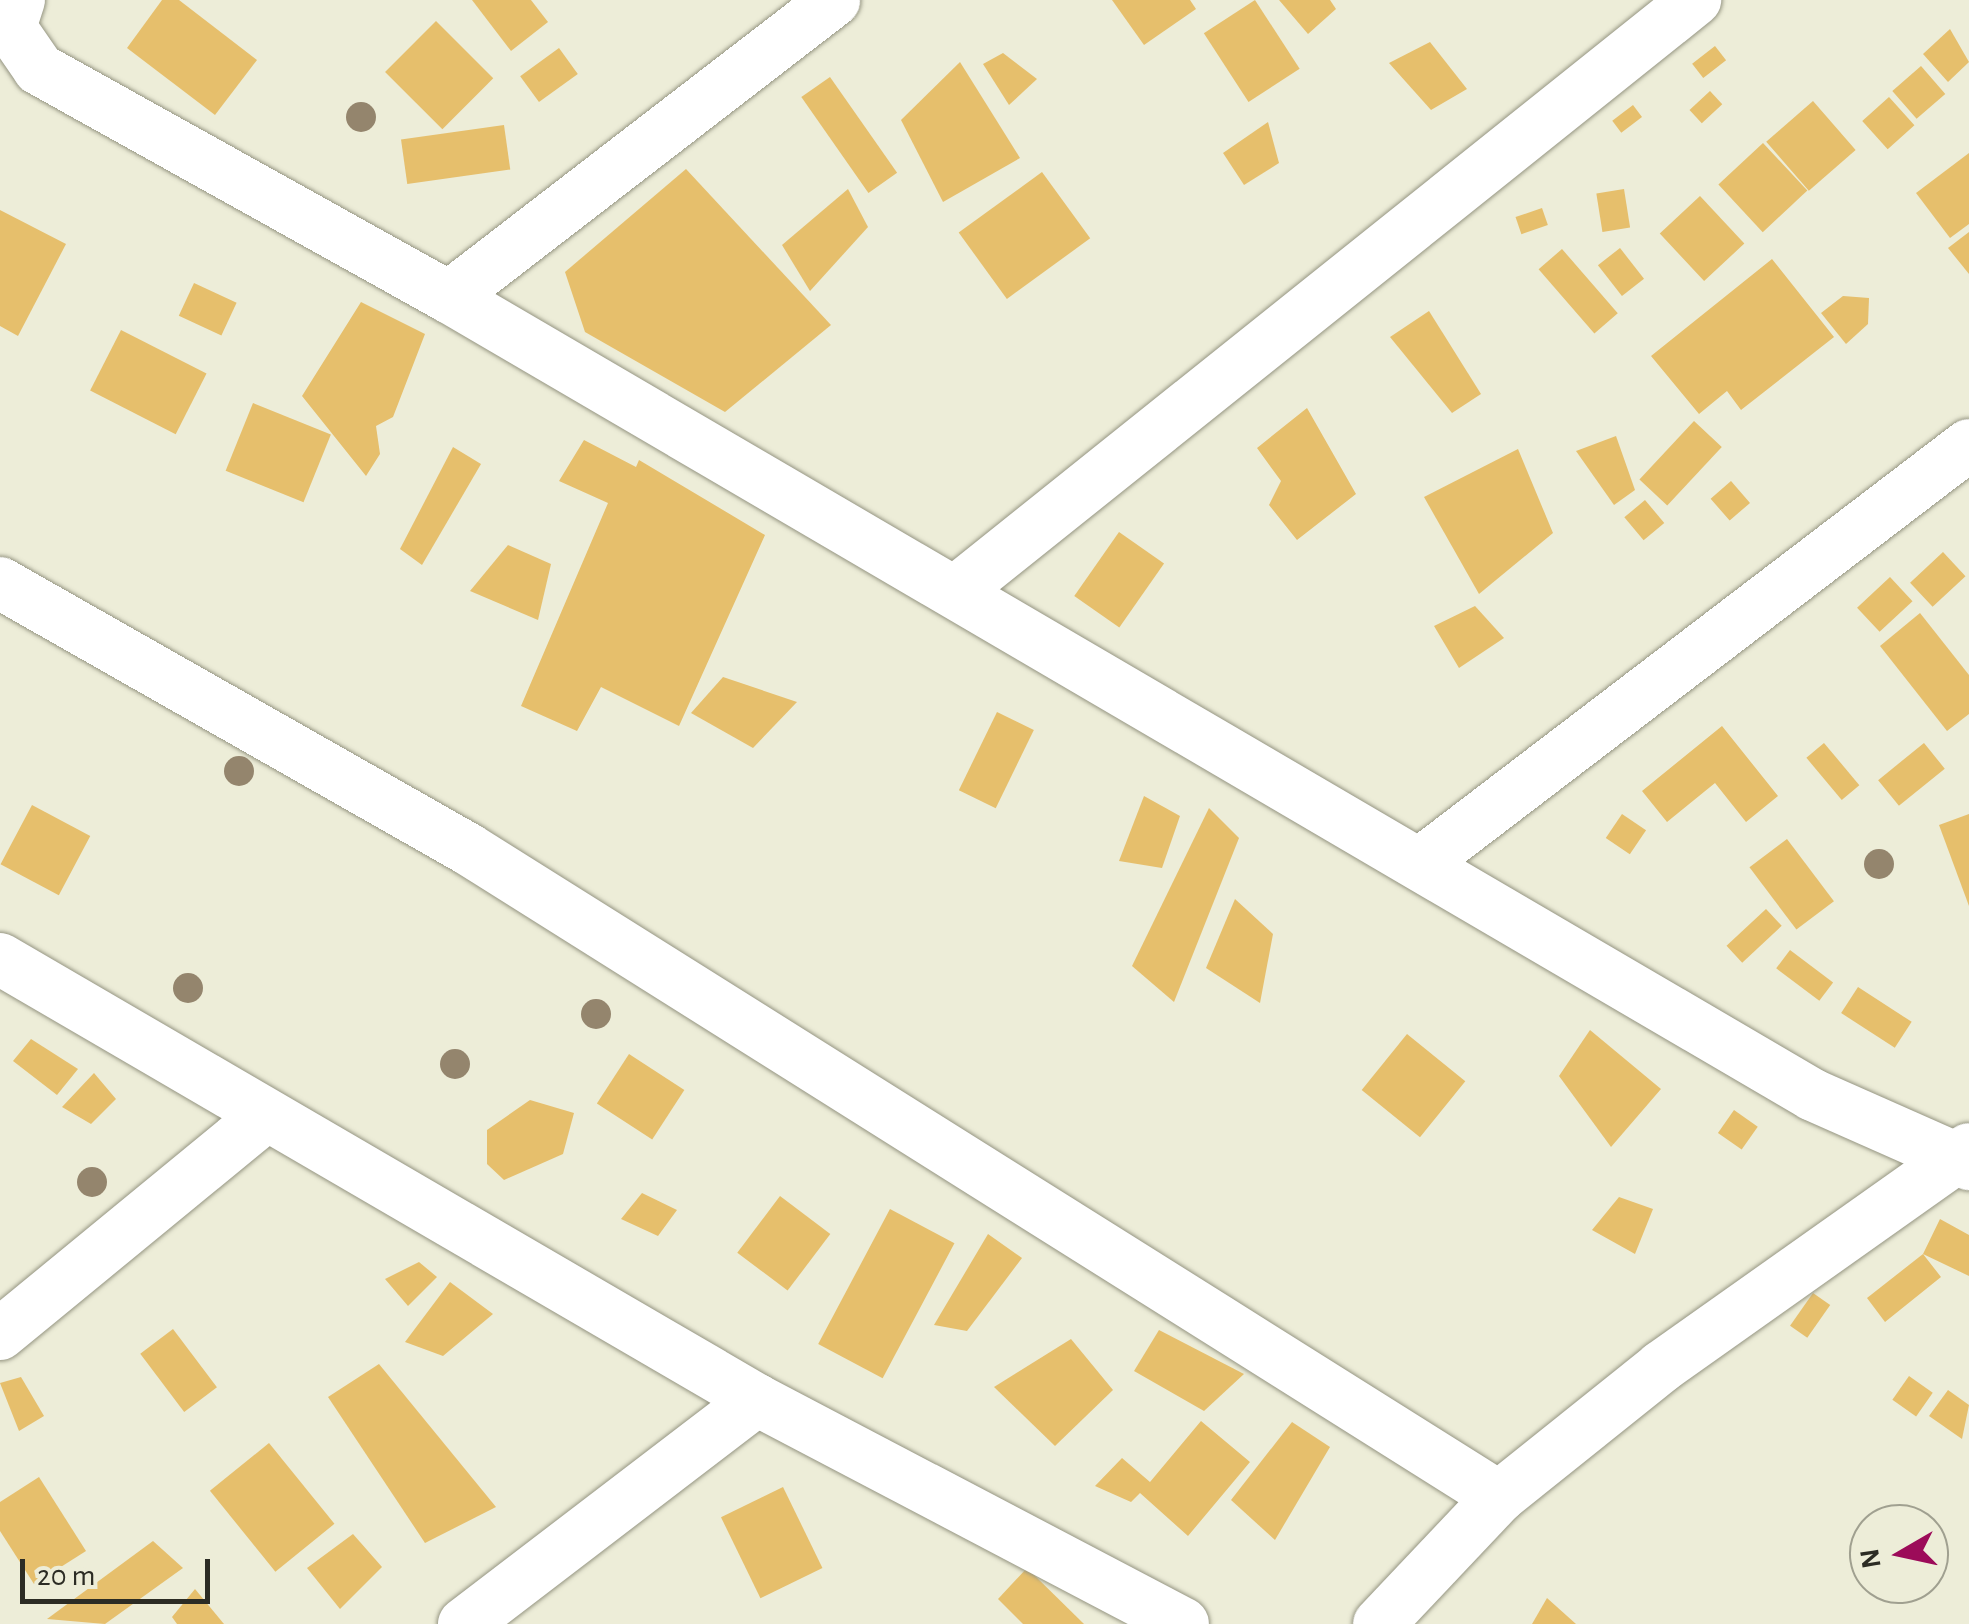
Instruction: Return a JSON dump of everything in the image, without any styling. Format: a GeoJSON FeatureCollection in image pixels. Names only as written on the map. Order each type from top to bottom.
{"type":"FeatureCollection","features":[{"type":"Feature","properties":{"kind":"street"},"geometry":{"type":"LineString","coordinates":[[18,0],[10,26],[39,70],[448,297],[1813,1095],[1965,1157]]}},
{"type":"Feature","properties":{"kind":"street"},"geometry":{"type":"LineString","coordinates":[[448,297],[834,0]]}},
{"type":"Feature","properties":{"kind":"street"},"geometry":{"type":"LineString","coordinates":[[955,592],[1696,0]]}},
{"type":"Feature","properties":{"kind":"street"},"geometry":{"type":"LineString","coordinates":[[1420,864],[1969,445]]}},
{"type":"Feature","properties":{"kind":"street"},"geometry":{"type":"LineString","coordinates":[[0,583],[468,849],[1498,1496]]}},
{"type":"Feature","properties":{"kind":"street"},"geometry":{"type":"LineString","coordinates":[[0,959],[262,1119],[757,1400],[1183,1624]]}},
{"type":"Feature","properties":{"kind":"street"},"geometry":{"type":"LineString","coordinates":[[0,1334],[262,1119]]}},
{"type":"Feature","properties":{"kind":"street"},"geometry":{"type":"LineString","coordinates":[[1379,1624],[1498,1496],[1660,1367],[1965,1157]]}},
{"type":"Feature","properties":{"kind":"street"},"geometry":{"type":"LineString","coordinates":[[464,1624],[757,1400]]}},
{"type":"Feature","properties":{"kind":"building"},"geometry":{"type":"Polygon","coordinates":[[[162,0],[179,0],[257,60],[215,115],[127,48],[162,0]]]}},
{"type":"Feature","properties":{"kind":"building"},"geometry":{"type":"Polygon","coordinates":[[[472,0],[531,0],[548,22],[511,51],[472,0]]]}},
{"type":"Feature","properties":{"kind":"building"},"geometry":{"type":"Polygon","coordinates":[[[1112,0],[1190,0],[1196,9],[1144,45],[1112,0]]]}},
{"type":"Feature","properties":{"kind":"building"},"geometry":{"type":"Polygon","coordinates":[[[1255,0],[1300,69],[1249,102],[1204,33],[1255,0]]]}},
{"type":"Feature","properties":{"kind":"building"},"geometry":{"type":"Polygon","coordinates":[[[1279,0],[1330,0],[1336,9],[1308,34],[1279,0]]]}},
{"type":"Feature","properties":{"kind":"building"},"geometry":{"type":"Polygon","coordinates":[[[436,21],[493,78],[442,129],[385,72],[436,21]]]}},
{"type":"Feature","properties":{"kind":"building"},"geometry":{"type":"Polygon","coordinates":[[[1950,29],[1969,62],[1948,82],[1923,54],[1950,29]]]}},
{"type":"Feature","properties":{"kind":"building"},"geometry":{"type":"Polygon","coordinates":[[[1430,42],[1467,89],[1431,110],[1389,63],[1430,42]]]}},
{"type":"Feature","properties":{"kind":"building"},"geometry":{"type":"Polygon","coordinates":[[[1715,46],[1726,60],[1703,78],[1692,64],[1715,46]]]}},
{"type":"Feature","properties":{"kind":"building"},"geometry":{"type":"Polygon","coordinates":[[[559,48],[578,74],[539,102],[520,76],[559,48]]]}},
{"type":"Feature","properties":{"kind":"building"},"geometry":{"type":"Polygon","coordinates":[[[1003,53],[1037,79],[1009,105],[983,64],[1003,53]]]}},
{"type":"Feature","properties":{"kind":"building"},"geometry":{"type":"Polygon","coordinates":[[[960,62],[1020,158],[943,202],[901,120],[960,62]]]}},
{"type":"Feature","properties":{"kind":"building"},"geometry":{"type":"Polygon","coordinates":[[[1921,66],[1945,94],[1917,119],[1892,91],[1921,66]]]}},
{"type":"Feature","properties":{"kind":"building"},"geometry":{"type":"Polygon","coordinates":[[[830,77],[897,173],[868,193],[801,97],[830,77]]]}},
{"type":"Feature","properties":{"kind":"building"},"geometry":{"type":"Polygon","coordinates":[[[1710,91],[1722,104],[1702,123],[1690,110],[1710,91]]]}},
{"type":"Feature","properties":{"kind":"building"},"geometry":{"type":"Polygon","coordinates":[[[1889,97],[1914,125],[1888,149],[1862,121],[1889,97]]]}},
{"type":"Feature","properties":{"kind":"building"},"geometry":{"type":"Polygon","coordinates":[[[1813,101],[1856,150],[1809,191],[1766,142],[1813,101]]]}},
{"type":"Feature","properties":{"kind":"building"},"geometry":{"type":"Polygon","coordinates":[[[1633,105],[1642,117],[1621,133],[1612,121],[1633,105]]]}},
{"type":"Feature","properties":{"kind":"building"},"geometry":{"type":"Polygon","coordinates":[[[1268,122],[1279,163],[1244,185],[1223,153],[1268,122]]]}},
{"type":"Feature","properties":{"kind":"building"},"geometry":{"type":"Polygon","coordinates":[[[504,125],[510,170],[407,184],[401,139],[504,125]]]}},
{"type":"Feature","properties":{"kind":"building"},"geometry":{"type":"Polygon","coordinates":[[[1763,143],[1807,191],[1763,232],[1718,185],[1763,143]]]}},
{"type":"Feature","properties":{"kind":"building"},"geometry":{"type":"Polygon","coordinates":[[[1969,153],[1969,224],[1950,238],[1916,193],[1969,153]]]}},
{"type":"Feature","properties":{"kind":"building"},"geometry":{"type":"Polygon","coordinates":[[[686,169],[831,325],[725,412],[585,332],[565,272],[686,169]]]}},
{"type":"Feature","properties":{"kind":"building"},"geometry":{"type":"Polygon","coordinates":[[[1042,172],[1090,238],[1007,299],[959,233],[1042,172]]]}},
{"type":"Feature","properties":{"kind":"building"},"geometry":{"type":"Polygon","coordinates":[[[848,189],[868,227],[810,291],[782,245],[848,189]]]}},
{"type":"Feature","properties":{"kind":"building"},"geometry":{"type":"Polygon","coordinates":[[[1624,189],[1630,228],[1602,232],[1596,193],[1624,189]]]}},
{"type":"Feature","properties":{"kind":"building"},"geometry":{"type":"Polygon","coordinates":[[[1700,196],[1744,244],[1704,281],[1660,234],[1700,196]]]}},
{"type":"Feature","properties":{"kind":"building"},"geometry":{"type":"Polygon","coordinates":[[[1542,208],[1548,225],[1521,234],[1516,217],[1542,208]]]}},
{"type":"Feature","properties":{"kind":"building"},"geometry":{"type":"Polygon","coordinates":[[[0,210],[66,244],[18,336],[0,326],[0,210]]]}},
{"type":"Feature","properties":{"kind":"building"},"geometry":{"type":"Polygon","coordinates":[[[1969,232],[1969,274],[1948,248],[1969,232]]]}},
{"type":"Feature","properties":{"kind":"building"},"geometry":{"type":"Polygon","coordinates":[[[1620,248],[1644,279],[1622,296],[1598,265],[1620,248]]]}},
{"type":"Feature","properties":{"kind":"building"},"geometry":{"type":"Polygon","coordinates":[[[1562,249],[1618,313],[1594,333],[1539,269],[1562,249]]]}},
{"type":"Feature","properties":{"kind":"building"},"geometry":{"type":"Polygon","coordinates":[[[1772,259],[1834,337],[1741,410],[1727,391],[1699,414],[1651,356],[1772,259]]]}},
{"type":"Feature","properties":{"kind":"building"},"geometry":{"type":"Polygon","coordinates":[[[194,283],[237,303],[221,335],[179,316],[194,283]]]}},
{"type":"Feature","properties":{"kind":"building"},"geometry":{"type":"Polygon","coordinates":[[[1843,296],[1869,298],[1868,324],[1846,344],[1821,313],[1843,296]]]}},
{"type":"Feature","properties":{"kind":"building"},"geometry":{"type":"Polygon","coordinates":[[[361,302],[425,334],[393,417],[376,426],[380,454],[366,476],[302,396],[361,302]]]}},
{"type":"Feature","properties":{"kind":"building"},"geometry":{"type":"Polygon","coordinates":[[[1429,311],[1481,394],[1452,413],[1390,337],[1429,311]]]}},
{"type":"Feature","properties":{"kind":"building"},"geometry":{"type":"Polygon","coordinates":[[[121,330],[207,374],[176,434],[90,391],[121,330]]]}},
{"type":"Feature","properties":{"kind":"building"},"geometry":{"type":"Polygon","coordinates":[[[253,403],[331,434],[304,502],[226,471],[253,403]]]}},
{"type":"Feature","properties":{"kind":"building"},"geometry":{"type":"Polygon","coordinates":[[[1307,408],[1356,494],[1297,540],[1269,505],[1281,481],[1257,448],[1307,408]]]}},
{"type":"Feature","properties":{"kind":"building"},"geometry":{"type":"Polygon","coordinates":[[[1694,421],[1722,447],[1667,505],[1639,480],[1694,421]]]}},
{"type":"Feature","properties":{"kind":"building"},"geometry":{"type":"Polygon","coordinates":[[[1616,436],[1635,490],[1614,505],[1576,451],[1616,436]]]}},
{"type":"Feature","properties":{"kind":"building"},"geometry":{"type":"Polygon","coordinates":[[[584,440],[636,467],[639,460],[765,535],[679,726],[601,687],[577,731],[521,706],[608,503],[559,481],[584,440]]]}},
{"type":"Feature","properties":{"kind":"building"},"geometry":{"type":"Polygon","coordinates":[[[453,447],[481,464],[422,565],[400,549],[453,447]]]}},
{"type":"Feature","properties":{"kind":"building"},"geometry":{"type":"Polygon","coordinates":[[[1518,449],[1553,533],[1479,594],[1424,497],[1518,449]]]}},
{"type":"Feature","properties":{"kind":"building"},"geometry":{"type":"Polygon","coordinates":[[[1731,481],[1750,503],[1730,521],[1711,499],[1731,481]]]}},
{"type":"Feature","properties":{"kind":"building"},"geometry":{"type":"Polygon","coordinates":[[[1645,500],[1664,523],[1644,540],[1624,517],[1645,500]]]}},
{"type":"Feature","properties":{"kind":"building"},"geometry":{"type":"Polygon","coordinates":[[[1119,532],[1164,564],[1119,627],[1074,596],[1119,532]]]}},
{"type":"Feature","properties":{"kind":"building"},"geometry":{"type":"Polygon","coordinates":[[[508,545],[551,564],[538,620],[470,591],[508,545]]]}},
{"type":"Feature","properties":{"kind":"building"},"geometry":{"type":"Polygon","coordinates":[[[1943,552],[1966,576],[1933,607],[1910,583],[1943,552]]]}},
{"type":"Feature","properties":{"kind":"building"},"geometry":{"type":"Polygon","coordinates":[[[1890,577],[1913,601],[1880,632],[1857,608],[1890,577]]]}},
{"type":"Feature","properties":{"kind":"building"},"geometry":{"type":"Polygon","coordinates":[[[1475,606],[1504,638],[1459,668],[1434,626],[1475,606]]]}},
{"type":"Feature","properties":{"kind":"building"},"geometry":{"type":"Polygon","coordinates":[[[1920,613],[1969,675],[1969,714],[1947,731],[1880,646],[1920,613]]]}},
{"type":"Feature","properties":{"kind":"building"},"geometry":{"type":"Polygon","coordinates":[[[723,677],[797,702],[753,748],[691,713],[723,677]]]}},
{"type":"Feature","properties":{"kind":"building"},"geometry":{"type":"Polygon","coordinates":[[[997,712],[1034,730],[996,808],[959,790],[997,712]]]}},
{"type":"Feature","properties":{"kind":"building"},"geometry":{"type":"Polygon","coordinates":[[[1722,726],[1778,796],[1746,822],[1715,783],[1667,822],[1642,791],[1722,726]]]}},
{"type":"Feature","properties":{"kind":"building"},"geometry":{"type":"Polygon","coordinates":[[[1824,743],[1859,785],[1842,800],[1806,758],[1824,743]]]}},
{"type":"Feature","properties":{"kind":"building"},"geometry":{"type":"Polygon","coordinates":[[[1924,743],[1945,769],[1899,806],[1878,780],[1924,743]]]}},
{"type":"Feature","properties":{"kind":"building"},"geometry":{"type":"Polygon","coordinates":[[[1144,796],[1180,816],[1162,868],[1119,861],[1144,796]]]}},
{"type":"Feature","properties":{"kind":"building"},"geometry":{"type":"Polygon","coordinates":[[[32,805],[90,836],[59,895],[1,864],[32,805]]]}},
{"type":"Feature","properties":{"kind":"building"},"geometry":{"type":"Polygon","coordinates":[[[1209,808],[1239,838],[1174,1002],[1132,966],[1209,808]]]}},
{"type":"Feature","properties":{"kind":"building"},"geometry":{"type":"Polygon","coordinates":[[[1622,814],[1646,830],[1630,854],[1606,838],[1622,814]]]}},
{"type":"Feature","properties":{"kind":"building"},"geometry":{"type":"Polygon","coordinates":[[[1969,814],[1969,906],[1939,825],[1969,814]]]}},
{"type":"Feature","properties":{"kind":"building"},"geometry":{"type":"Polygon","coordinates":[[[1787,839],[1834,901],[1796,930],[1749,867],[1787,839]]]}},
{"type":"Feature","properties":{"kind":"building"},"geometry":{"type":"Polygon","coordinates":[[[1235,899],[1273,934],[1260,1003],[1206,968],[1235,899]]]}},
{"type":"Feature","properties":{"kind":"building"},"geometry":{"type":"Polygon","coordinates":[[[1766,909],[1782,926],[1742,963],[1727,946],[1766,909]]]}},
{"type":"Feature","properties":{"kind":"building"},"geometry":{"type":"Polygon","coordinates":[[[1790,950],[1833,982],[1819,1001],[1776,968],[1790,950]]]}},
{"type":"Feature","properties":{"kind":"building"},"geometry":{"type":"Polygon","coordinates":[[[1858,987],[1912,1022],[1895,1048],[1841,1013],[1858,987]]]}},
{"type":"Feature","properties":{"kind":"building"},"geometry":{"type":"Polygon","coordinates":[[[1590,1030],[1661,1089],[1611,1147],[1559,1076],[1590,1030]]]}},
{"type":"Feature","properties":{"kind":"building"},"geometry":{"type":"Polygon","coordinates":[[[1407,1034],[1465,1081],[1420,1137],[1362,1090],[1407,1034]]]}},
{"type":"Feature","properties":{"kind":"building"},"geometry":{"type":"Polygon","coordinates":[[[31,1039],[78,1069],[57,1095],[13,1061],[31,1039]]]}},
{"type":"Feature","properties":{"kind":"building"},"geometry":{"type":"Polygon","coordinates":[[[629,1054],[684,1090],[652,1139],[597,1103],[629,1054]]]}},
{"type":"Feature","properties":{"kind":"building"},"geometry":{"type":"Polygon","coordinates":[[[94,1073],[116,1099],[91,1124],[62,1107],[94,1073]]]}},
{"type":"Feature","properties":{"kind":"building"},"geometry":{"type":"Polygon","coordinates":[[[530,1100],[574,1113],[563,1154],[504,1180],[487,1164],[487,1130],[530,1100]]]}},
{"type":"Feature","properties":{"kind":"building"},"geometry":{"type":"Polygon","coordinates":[[[1734,1110],[1758,1127],[1742,1150],[1718,1133],[1734,1110]]]}},
{"type":"Feature","properties":{"kind":"building"},"geometry":{"type":"Polygon","coordinates":[[[642,1193],[677,1210],[658,1236],[621,1219],[642,1193]]]}},
{"type":"Feature","properties":{"kind":"building"},"geometry":{"type":"Polygon","coordinates":[[[780,1196],[830,1234],[788,1291],[737,1253],[780,1196]]]}},
{"type":"Feature","properties":{"kind":"building"},"geometry":{"type":"Polygon","coordinates":[[[1619,1197],[1653,1209],[1635,1254],[1592,1230],[1619,1197]]]}},
{"type":"Feature","properties":{"kind":"building"},"geometry":{"type":"Polygon","coordinates":[[[890,1209],[954,1243],[883,1378],[818,1344],[890,1209]]]}},
{"type":"Feature","properties":{"kind":"building"},"geometry":{"type":"Polygon","coordinates":[[[1940,1219],[1969,1235],[1969,1276],[1923,1254],[1940,1219]]]}},
{"type":"Feature","properties":{"kind":"building"},"geometry":{"type":"Polygon","coordinates":[[[988,1234],[1022,1258],[967,1331],[934,1325],[988,1234]]]}},
{"type":"Feature","properties":{"kind":"building"},"geometry":{"type":"Polygon","coordinates":[[[1923,1254],[1941,1277],[1885,1322],[1867,1298],[1923,1254]]]}},
{"type":"Feature","properties":{"kind":"building"},"geometry":{"type":"Polygon","coordinates":[[[419,1262],[437,1277],[408,1306],[385,1279],[419,1262]]]}},
{"type":"Feature","properties":{"kind":"building"},"geometry":{"type":"Polygon","coordinates":[[[450,1282],[493,1314],[443,1356],[405,1342],[450,1282]]]}},
{"type":"Feature","properties":{"kind":"building"},"geometry":{"type":"Polygon","coordinates":[[[1813,1293],[1830,1305],[1807,1338],[1790,1326],[1813,1293]]]}},
{"type":"Feature","properties":{"kind":"building"},"geometry":{"type":"Polygon","coordinates":[[[173,1329],[217,1387],[184,1412],[140,1354],[173,1329]]]}},
{"type":"Feature","properties":{"kind":"building"},"geometry":{"type":"Polygon","coordinates":[[[1159,1330],[1244,1374],[1204,1411],[1134,1371],[1159,1330]]]}},
{"type":"Feature","properties":{"kind":"building"},"geometry":{"type":"Polygon","coordinates":[[[1071,1339],[1113,1390],[1055,1446],[994,1387],[1071,1339]]]}},
{"type":"Feature","properties":{"kind":"building"},"geometry":{"type":"Polygon","coordinates":[[[379,1364],[496,1507],[425,1543],[328,1397],[379,1364]]]}},
{"type":"Feature","properties":{"kind":"building"},"geometry":{"type":"Polygon","coordinates":[[[1909,1376],[1933,1393],[1916,1416],[1892,1400],[1909,1376]]]}},
{"type":"Feature","properties":{"kind":"building"},"geometry":{"type":"Polygon","coordinates":[[[21,1377],[44,1416],[19,1431],[0,1383],[21,1377]]]}},
{"type":"Feature","properties":{"kind":"building"},"geometry":{"type":"Polygon","coordinates":[[[1948,1390],[1969,1405],[1962,1439],[1929,1416],[1948,1390]]]}},
{"type":"Feature","properties":{"kind":"building"},"geometry":{"type":"Polygon","coordinates":[[[1201,1421],[1250,1462],[1188,1536],[1140,1493],[1131,1502],[1095,1486],[1122,1458],[1150,1482],[1201,1421]]]}},
{"type":"Feature","properties":{"kind":"building"},"geometry":{"type":"Polygon","coordinates":[[[1292,1422],[1330,1447],[1275,1540],[1231,1500],[1292,1422]]]}},
{"type":"Feature","properties":{"kind":"building"},"geometry":{"type":"Polygon","coordinates":[[[269,1443],[334,1524],[275,1572],[210,1491],[269,1443]]]}},
{"type":"Feature","properties":{"kind":"building"},"geometry":{"type":"Polygon","coordinates":[[[39,1477],[86,1551],[34,1584],[0,1531],[0,1502],[39,1477]]]}},
{"type":"Feature","properties":{"kind":"building"},"geometry":{"type":"Polygon","coordinates":[[[783,1487],[822,1568],[760,1598],[721,1517],[783,1487]]]}},
{"type":"Feature","properties":{"kind":"building"},"geometry":{"type":"Polygon","coordinates":[[[353,1534],[382,1567],[340,1609],[307,1568],[353,1534]]]}},
{"type":"Feature","properties":{"kind":"building"},"geometry":{"type":"Polygon","coordinates":[[[153,1541],[183,1568],[105,1624],[47,1619],[153,1541]]]}},
{"type":"Feature","properties":{"kind":"building"},"geometry":{"type":"Polygon","coordinates":[[[1027,1568],[1084,1624],[1023,1624],[998,1599],[1027,1568]]]}},
{"type":"Feature","properties":{"kind":"building"},"geometry":{"type":"Polygon","coordinates":[[[195,1589],[224,1624],[177,1624],[172,1617],[195,1589]]]}},
{"type":"Feature","properties":{"kind":"building"},"geometry":{"type":"Polygon","coordinates":[[[1547,1598],[1576,1624],[1532,1624],[1547,1598]]]}}]}
